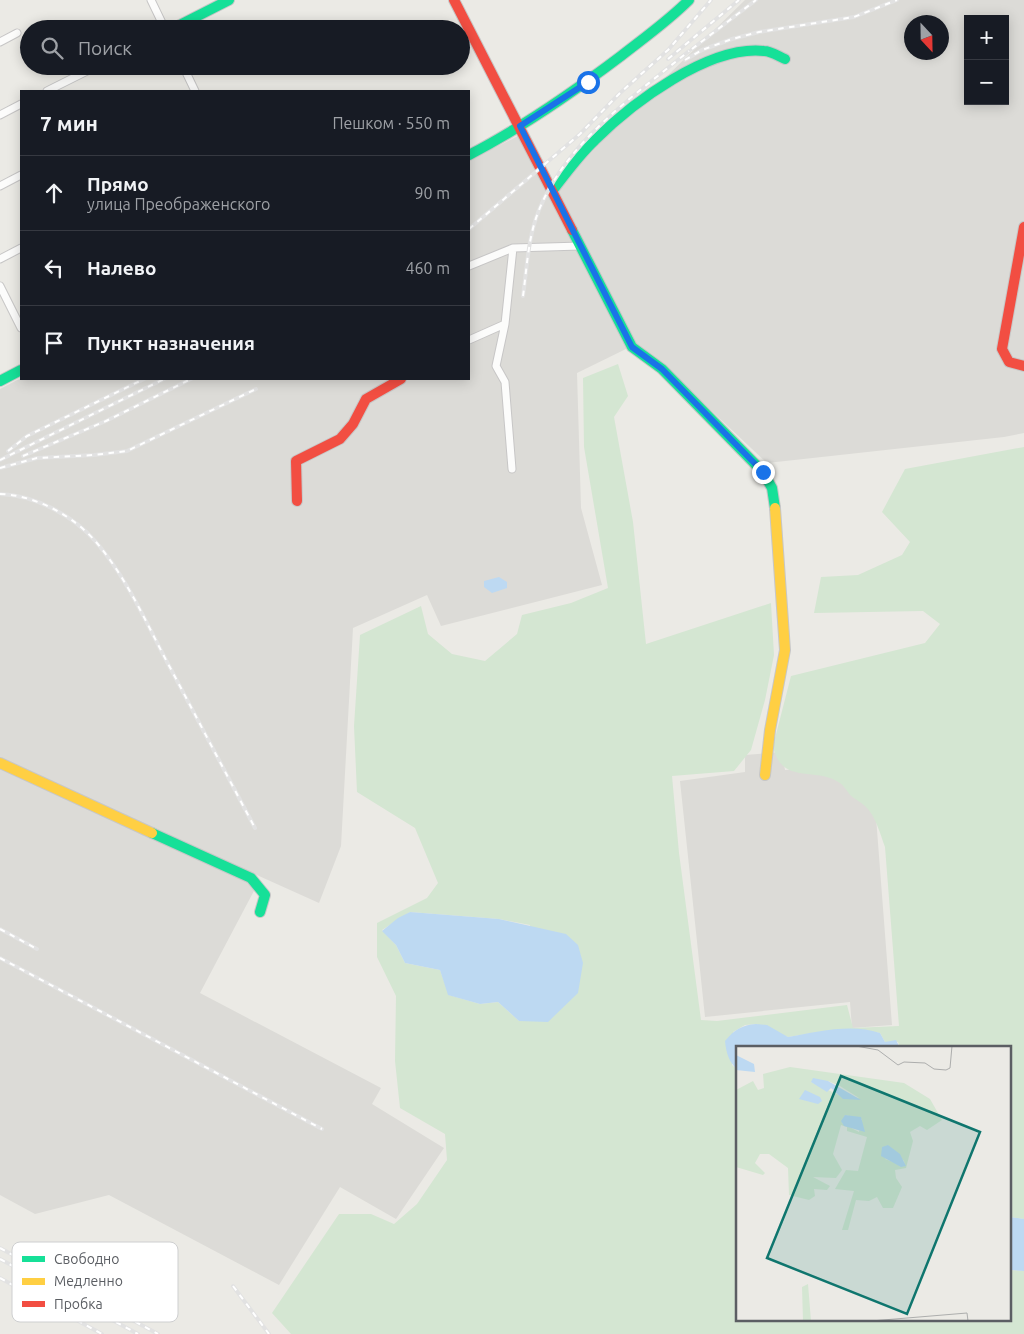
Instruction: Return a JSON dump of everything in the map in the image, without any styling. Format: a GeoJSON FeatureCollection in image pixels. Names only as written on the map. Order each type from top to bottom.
{"type":"FeatureCollection","features":[{"type":"Feature","properties":{"kind":"street"},"geometry":{"type":"LineString","coordinates":[[151,0],[161,20]]}},
{"type":"Feature","properties":{"kind":"street"},"geometry":{"type":"LineString","coordinates":[[190,20],[229,0]]}},
{"type":"Feature","properties":{"kind":"street"},"geometry":{"type":"LineString","coordinates":[[454,0],[464,20]]}},
{"type":"Feature","properties":{"kind":"street"},"geometry":{"type":"LineString","coordinates":[[470,154],[499,140],[588,82],[656,30],[689,0]]}},
{"type":"Feature","properties":{"kind":"street"},"geometry":{"type":"LineString","coordinates":[[470,31],[632,347],[662,369],[763,472],[772,488],[780,560],[785,650],[770,730],[765,775]]}},
{"type":"Feature","properties":{"kind":"street"},"geometry":{"type":"LineString","coordinates":[[0,42],[17,33]]}},
{"type":"Feature","properties":{"kind":"street"},"geometry":{"type":"LineString","coordinates":[[552,190],[600,135],[661,86],[706,64],[751,48],[772,50],[785,59]]}},
{"type":"Feature","properties":{"kind":"street"},"geometry":{"type":"LineString","coordinates":[[49,90],[79,75]]}},
{"type":"Feature","properties":{"kind":"street"},"geometry":{"type":"LineString","coordinates":[[187,75],[195,90]]}},
{"type":"Feature","properties":{"kind":"street"},"geometry":{"type":"LineString","coordinates":[[0,115],[20,105]]}},
{"type":"Feature","properties":{"kind":"street"},"geometry":{"type":"LineString","coordinates":[[0,186],[20,176]]}},
{"type":"Feature","properties":{"kind":"street"},"geometry":{"type":"LineString","coordinates":[[1024,228],[1002,349],[1006,361],[1011,365],[1024,366]]}},
{"type":"Feature","properties":{"kind":"street"},"geometry":{"type":"LineString","coordinates":[[470,266],[513,248],[581,246]]}},
{"type":"Feature","properties":{"kind":"street"},"geometry":{"type":"LineString","coordinates":[[512,469],[505,382],[496,366],[505,324],[513,248]]}},
{"type":"Feature","properties":{"kind":"street"},"geometry":{"type":"LineString","coordinates":[[0,259],[20,249]]}},
{"type":"Feature","properties":{"kind":"street"},"geometry":{"type":"LineString","coordinates":[[0,286],[20,326]]}},
{"type":"Feature","properties":{"kind":"street"},"geometry":{"type":"LineString","coordinates":[[470,340],[505,324]]}},
{"type":"Feature","properties":{"kind":"street"},"geometry":{"type":"LineString","coordinates":[[0,381],[20,371]]}},
{"type":"Feature","properties":{"kind":"street"},"geometry":{"type":"LineString","coordinates":[[297,502],[296,461],[340,439],[353,424],[366,399],[399,380]]}},
{"type":"Feature","properties":{"kind":"street"},"geometry":{"type":"LineString","coordinates":[[0,764],[251,878],[259,885],[265,895],[260,912]]}},
{"type":"Feature","properties":{"kind":"shaded area"},"geometry":{"type":"Polygon","coordinates":[[[745,0],[1024,0],[1024,433],[1004,437],[767,463],[665,367],[635,344],[557,189],[621,121],[745,0]]]}},
{"type":"Feature","properties":{"kind":"shaded area"},"geometry":{"type":"Polygon","coordinates":[[[520,135],[628,348],[577,373],[581,508],[602,585],[441,626],[427,595],[353,628],[341,846],[319,903],[0,759],[0,389],[20,379],[470,380],[470,160],[520,135]]]}},
{"type":"Feature","properties":{"kind":"shaded area"},"geometry":{"type":"Polygon","coordinates":[[[782,752],[785,770],[872,765],[892,1025],[852,1028],[850,1002],[705,1017],[680,781],[745,772],[745,755],[782,752]]]}},
{"type":"Feature","properties":{"kind":"shaded area"},"geometry":{"type":"Polygon","coordinates":[[[0,768],[249,882],[256,887],[200,993],[381,1088],[372,1104],[444,1148],[396,1219],[340,1187],[279,1285],[109,1195],[35,1214],[0,1195],[0,768]]]}},
{"type":"Feature","properties":{"kind":"green space"},"geometry":{"type":"Polygon","coordinates":[[[618,364],[628,396],[614,417],[633,522],[646,644],[771,603],[774,655],[765,700],[751,750],[734,771],[672,776],[679,853],[701,1020],[717,1021],[847,1005],[853,1028],[899,1026],[885,847],[875,820],[869,810],[850,795],[840,783],[831,778],[791,771],[783,766],[777,758],[773,746],[791,676],[925,643],[940,624],[923,611],[814,613],[821,577],[858,575],[902,555],[910,542],[882,512],[905,469],[1024,447],[1024,1219],[1012,1217],[1012,1046],[899,1046],[898,1042],[885,1042],[880,1033],[861,1030],[826,1031],[788,1037],[756,1024],[745,1025],[733,1032],[732,1065],[736,1068],[736,1322],[1012,1322],[1012,1270],[1024,1271],[1024,1334],[291,1334],[272,1313],[339,1214],[371,1214],[394,1224],[417,1204],[447,1160],[445,1134],[400,1108],[395,1061],[396,996],[377,957],[377,923],[427,898],[438,883],[415,828],[357,792],[354,726],[360,635],[421,606],[428,634],[452,654],[485,661],[517,634],[522,615],[571,603],[608,588],[584,447],[583,378],[618,364]],[[410,912],[382,930],[396,945],[405,963],[440,970],[449,995],[480,1004],[498,1002],[519,1021],[530,925],[499,919],[410,912]]]}},
{"type":"Feature","properties":{"kind":"water"},"geometry":{"type":"Polygon","coordinates":[[[499,577],[507,582],[507,588],[492,593],[484,587],[484,581],[499,577]]]}},
{"type":"Feature","properties":{"kind":"water"},"geometry":{"type":"Polygon","coordinates":[[[410,912],[499,919],[566,934],[578,945],[583,963],[578,993],[548,1022],[519,1021],[498,1002],[480,1004],[448,995],[440,970],[405,963],[396,945],[382,931],[398,918],[410,912]]]}},
{"type":"Feature","properties":{"kind":"water"},"geometry":{"type":"Polygon","coordinates":[[[756,1024],[767,1025],[788,1037],[834,1029],[869,1030],[880,1033],[885,1042],[896,1040],[899,1046],[736,1046],[736,1068],[728,1057],[725,1041],[739,1029],[756,1024]]]}},
{"type":"Feature","properties":{"kind":"water"},"geometry":{"type":"Polygon","coordinates":[[[1012,1217],[1024,1219],[1024,1271],[1012,1270],[1012,1217]]]}},
{"type":"Feature","properties":{"kind":"railway"},"geometry":{"type":"LineString","coordinates":[[470,228],[580,134],[620,93],[668,50],[711,0]]}},
{"type":"Feature","properties":{"kind":"railway"},"geometry":{"type":"LineString","coordinates":[[668,59],[739,0]]}},
{"type":"Feature","properties":{"kind":"railway"},"geometry":{"type":"LineString","coordinates":[[692,49],[756,0]]}},
{"type":"Feature","properties":{"kind":"railway"},"geometry":{"type":"LineString","coordinates":[[685,60],[702,50],[732,39],[759,32],[854,17],[897,0]]}},
{"type":"Feature","properties":{"kind":"railway"},"geometry":{"type":"LineString","coordinates":[[523,296],[532,231],[539,210],[551,185],[584,141],[604,121],[689,51]]}},
{"type":"Feature","properties":{"kind":"railway"},"geometry":{"type":"LineString","coordinates":[[8,451],[27,436],[142,380]]}},
{"type":"Feature","properties":{"kind":"railway"},"geometry":{"type":"LineString","coordinates":[[0,460],[162,380]]}},
{"type":"Feature","properties":{"kind":"railway"},"geometry":{"type":"LineString","coordinates":[[23,456],[106,421],[189,380]]}},
{"type":"Feature","properties":{"kind":"railway"},"geometry":{"type":"LineString","coordinates":[[0,468],[37,458],[127,451],[256,389]]}},
{"type":"Feature","properties":{"kind":"railway"},"geometry":{"type":"LineString","coordinates":[[0,494],[27,498],[53,509],[77,524],[107,555],[134,599],[255,828]]}},
{"type":"Feature","properties":{"kind":"railway"},"geometry":{"type":"LineString","coordinates":[[0,929],[37,949]]}},
{"type":"Feature","properties":{"kind":"railway"},"geometry":{"type":"LineString","coordinates":[[0,958],[322,1129]]}},
{"type":"Feature","properties":{"kind":"railway"},"geometry":{"type":"LineString","coordinates":[[0,1248],[12,1255]]}},
{"type":"Feature","properties":{"kind":"railway"},"geometry":{"type":"LineString","coordinates":[[0,1259],[12,1266]]}},
{"type":"Feature","properties":{"kind":"railway"},"geometry":{"type":"LineString","coordinates":[[0,1278],[12,1285]]}},
{"type":"Feature","properties":{"kind":"railway"},"geometry":{"type":"LineString","coordinates":[[233,1286],[269,1334]]}},
{"type":"Feature","properties":{"kind":"railway"},"geometry":{"type":"LineString","coordinates":[[80,1322],[102,1334]]}},
{"type":"Feature","properties":{"kind":"railway"},"geometry":{"type":"LineString","coordinates":[[116,1322],[138,1334]]}},
{"type":"Feature","properties":{"kind":"railway"},"geometry":{"type":"LineString","coordinates":[[136,1322],[158,1334]]}},
{"type":"Feature","properties":{"kind":"traffic: fast"},"geometry":{"type":"LineString","coordinates":[[190,20],[229,0]]}},
{"type":"Feature","properties":{"kind":"traffic: fast"},"geometry":{"type":"LineString","coordinates":[[470,154],[528,121],[584,83],[656,29],[689,0]]}},
{"type":"Feature","properties":{"kind":"traffic: fast"},"geometry":{"type":"LineString","coordinates":[[553,190],[573,164],[611,125],[650,94],[673,79],[720,57],[742,52],[767,51],[785,59]]}},
{"type":"Feature","properties":{"kind":"traffic: fast"},"geometry":{"type":"LineString","coordinates":[[572,230],[632,347],[662,369],[763,472],[772,488],[775,508]]}},
{"type":"Feature","properties":{"kind":"traffic: fast"},"geometry":{"type":"LineString","coordinates":[[0,381],[20,371]]}},
{"type":"Feature","properties":{"kind":"traffic: fast"},"geometry":{"type":"LineString","coordinates":[[152,833],[251,878],[265,895],[260,912]]}},
{"type":"Feature","properties":{"kind":"traffic: slow"},"geometry":{"type":"LineString","coordinates":[[765,775],[770,730],[785,650],[775,508]]}},
{"type":"Feature","properties":{"kind":"traffic: slow"},"geometry":{"type":"LineString","coordinates":[[0,763],[152,833]]}},
{"type":"Feature","properties":{"kind":"traffic: jam"},"geometry":{"type":"LineString","coordinates":[[454,0],[464,20]]}},
{"type":"Feature","properties":{"kind":"traffic: jam"},"geometry":{"type":"LineString","coordinates":[[470,31],[572,230]]}},
{"type":"Feature","properties":{"kind":"traffic: jam"},"geometry":{"type":"LineString","coordinates":[[1024,227],[1002,349],[1009,362],[1024,366]]}},
{"type":"Feature","properties":{"kind":"traffic: jam"},"geometry":{"type":"LineString","coordinates":[[297,501],[296,461],[340,439],[353,424],[366,399],[399,380]]}},
{"type":"Feature","properties":{"kind":"route"},"geometry":{"type":"LineString","coordinates":[[588,82],[520,126],[632,347],[662,369],[763,472]]}}]}
